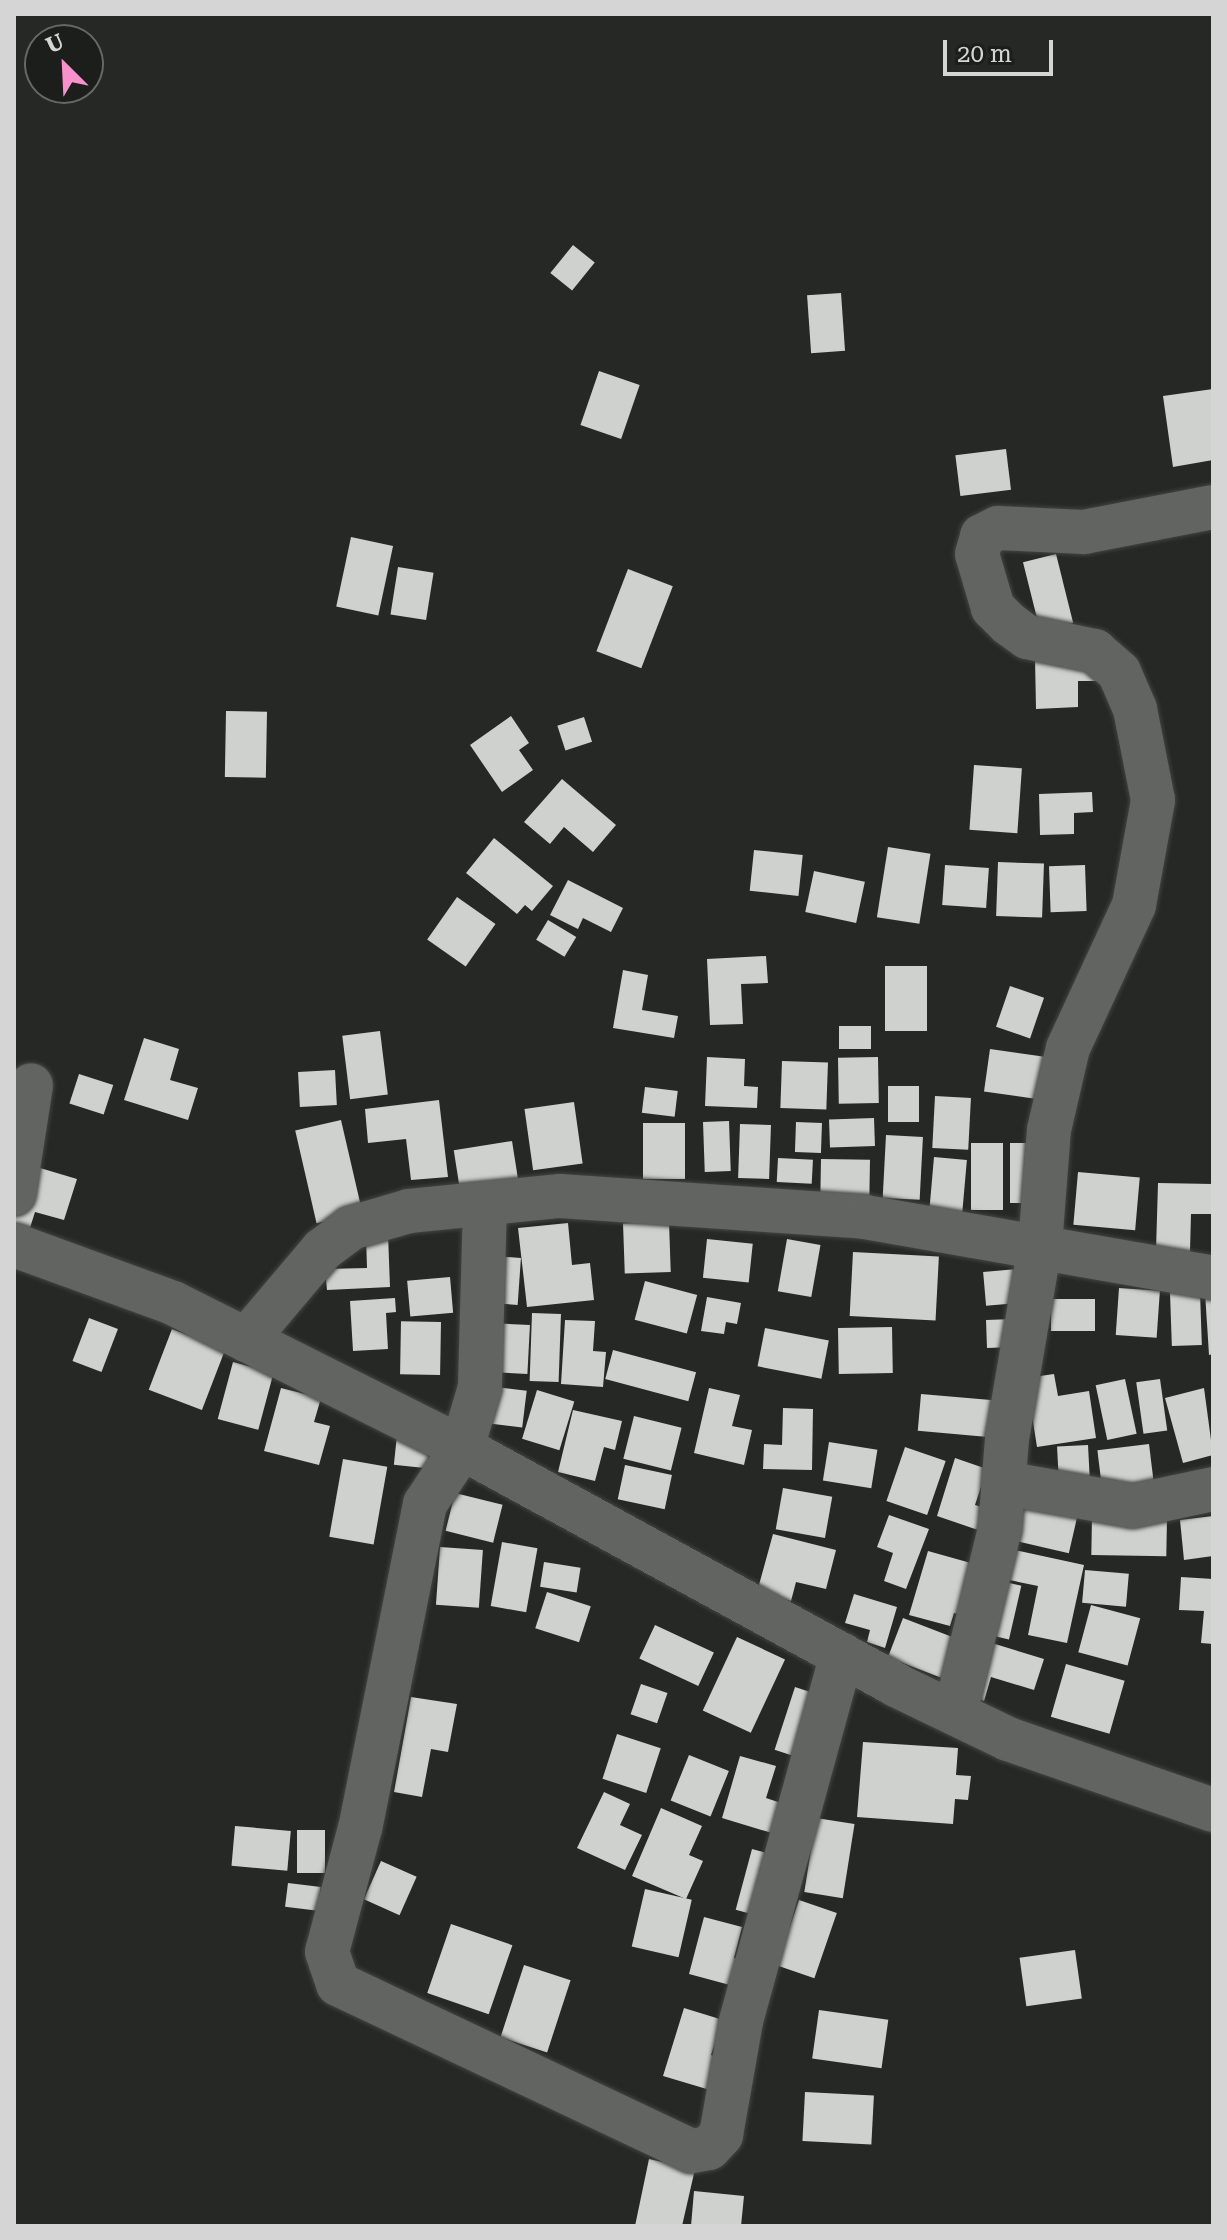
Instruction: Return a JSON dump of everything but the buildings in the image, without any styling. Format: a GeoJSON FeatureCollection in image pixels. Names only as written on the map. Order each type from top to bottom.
{"type":"FeatureCollection","features":[{"type":"Feature","properties":{"kind":"street"},"geometry":{"type":"LineString","coordinates":[[955,1713],[985,1603],[1040,1246],[1049,1130],[1068,1048],[1134,905],[1153,800],[1135,709],[1119,672],[1095,651],[1027,637],[1009,624],[993,608],[977,554],[982,536],[998,528],[1084,532],[1213,507]]}},
{"type":"Feature","properties":{"kind":"street"},"geometry":{"type":"LineString","coordinates":[[14,1194],[31,1085]]}},
{"type":"Feature","properties":{"kind":"street"},"geometry":{"type":"LineString","coordinates":[[246,1340],[322,1250],[351,1228],[409,1211],[560,1196],[850,1216],[1040,1246],[1213,1278]]}},
{"type":"Feature","properties":{"kind":"street"},"geometry":{"type":"LineString","coordinates":[[485,1204],[480,1387],[462,1448],[425,1504],[360,1828],[327,1952],[338,1984],[692,2151],[709,2148],[721,2135],[741,2021],[842,1655]]}},
{"type":"Feature","properties":{"kind":"street"},"geometry":{"type":"LineString","coordinates":[[14,1245],[173,1303],[462,1448],[842,1655],[1008,1739],[1213,1810]]}},
{"type":"Feature","properties":{"kind":"street"},"geometry":{"type":"LineString","coordinates":[[1004,1483],[1133,1506],[1213,1489]]}}]}
